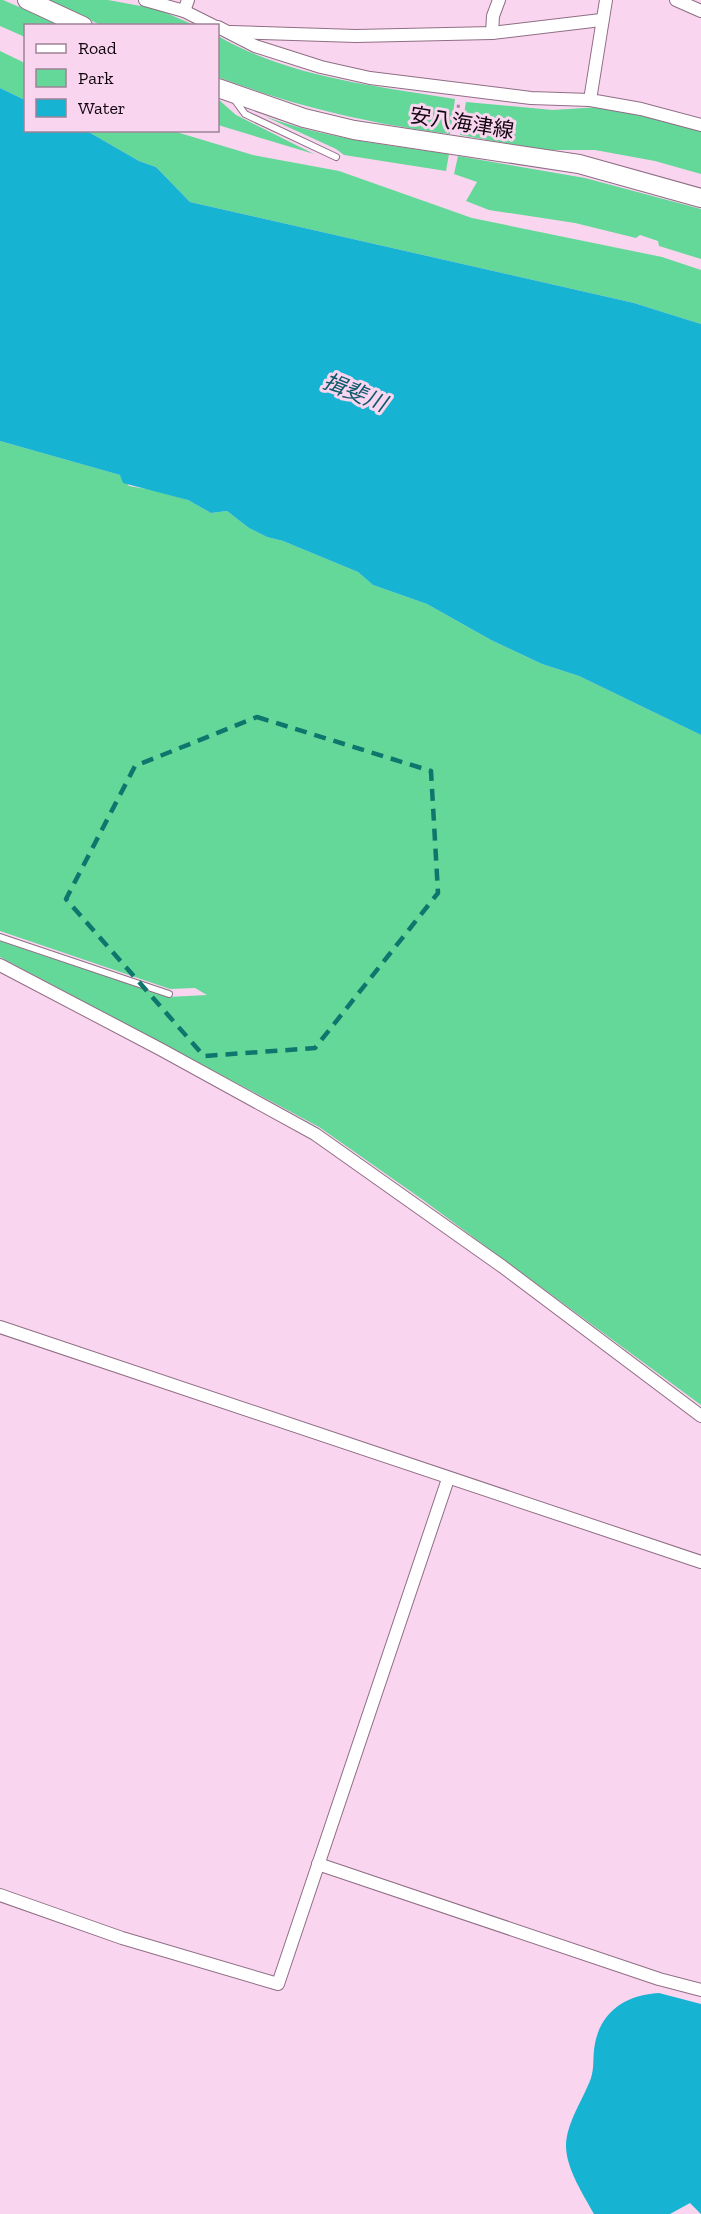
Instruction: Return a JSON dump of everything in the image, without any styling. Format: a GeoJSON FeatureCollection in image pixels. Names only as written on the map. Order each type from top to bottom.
{"type":"FeatureCollection","features":[{"type":"Feature","properties":{"kind":"main road"},"geometry":{"type":"LineString","coordinates":[[27,0],[79,24]]}},
{"type":"Feature","properties":{"kind":"main road","name":"安八海津線"},"geometry":{"type":"LineString","coordinates":[[224,91],[354,130],[579,164],[701,198]]}},
{"type":"Feature","properties":{"kind":"street"},"geometry":{"type":"LineString","coordinates":[[145,0],[186,6],[214,24]]}},
{"type":"Feature","properties":{"kind":"street"},"geometry":{"type":"LineString","coordinates":[[492,33],[493,16],[499,0]]}},
{"type":"Feature","properties":{"kind":"street"},"geometry":{"type":"LineString","coordinates":[[590,100],[606,0]]}},
{"type":"Feature","properties":{"kind":"street"},"geometry":{"type":"LineString","coordinates":[[676,0],[701,10]]}},
{"type":"Feature","properties":{"kind":"street"},"geometry":{"type":"LineString","coordinates":[[220,28],[356,36],[492,33],[601,20]]}},
{"type":"Feature","properties":{"kind":"street"},"geometry":{"type":"LineString","coordinates":[[220,28],[255,46],[321,67],[370,78],[531,98],[590,100],[641,109],[701,124]]}},
{"type":"Feature","properties":{"kind":"street"},"geometry":{"type":"LineString","coordinates":[[0,965],[315,1134],[503,1268],[701,1416]]}},
{"type":"Feature","properties":{"kind":"street"},"geometry":{"type":"LineString","coordinates":[[0,1327],[701,1562]]}},
{"type":"Feature","properties":{"kind":"street"},"geometry":{"type":"LineString","coordinates":[[0,1895],[122,1938],[278,1984],[448,1479]]}},
{"type":"Feature","properties":{"kind":"street"},"geometry":{"type":"LineString","coordinates":[[318,1864],[659,1979],[701,1990]]}},
{"type":"Feature","properties":{"kind":"lane"},"geometry":{"type":"LineString","coordinates":[[224,91],[245,114],[336,157]]}},
{"type":"Feature","properties":{"kind":"lane"},"geometry":{"type":"LineString","coordinates":[[0,937],[169,994]]}},
{"type":"Feature","properties":{"kind":"path"},"geometry":{"type":"LineString","coordinates":[[452,144],[461,90]]}},
{"type":"Feature","properties":{"kind":"highlighted area"},"geometry":{"type":"Polygon","coordinates":[[[257,717],[431,771],[438,893],[315,1048],[204,1056],[66,899],[135,766],[257,717]]]}},
{"type":"Feature","properties":{"kind":"green space"},"geometry":{"type":"Polygon","coordinates":[[[0,0],[59,24],[24,24],[24,37],[0,26],[0,0]]]}},
{"type":"Feature","properties":{"kind":"green space"},"geometry":{"type":"Polygon","coordinates":[[[45,0],[108,0],[157,9],[192,24],[99,24],[45,0]]]}},
{"type":"Feature","properties":{"kind":"green space"},"geometry":{"type":"Polygon","coordinates":[[[219,37],[245,50],[303,71],[455,99],[450,134],[332,113],[219,77],[219,37]]]}},
{"type":"Feature","properties":{"kind":"green space"},"geometry":{"type":"Polygon","coordinates":[[[0,51],[24,63],[24,100],[0,88],[0,51]]]}},
{"type":"Feature","properties":{"kind":"green space"},"geometry":{"type":"Polygon","coordinates":[[[219,100],[236,115],[314,154],[219,125],[219,100]]]}},
{"type":"Feature","properties":{"kind":"green space"},"geometry":{"type":"Polygon","coordinates":[[[466,102],[553,110],[600,107],[678,124],[701,132],[701,174],[655,161],[595,150],[544,150],[460,135],[466,102]]]}},
{"type":"Feature","properties":{"kind":"green space"},"geometry":{"type":"Polygon","coordinates":[[[264,116],[332,135],[449,154],[446,171],[344,155],[336,149],[264,116]]]}},
{"type":"Feature","properties":{"kind":"green space"},"geometry":{"type":"Polygon","coordinates":[[[89,132],[176,132],[253,155],[339,171],[472,218],[662,257],[701,270],[701,324],[634,303],[190,202],[156,167],[139,161],[89,132]]]}},
{"type":"Feature","properties":{"kind":"green space"},"geometry":{"type":"Polygon","coordinates":[[[458,156],[585,178],[701,209],[701,259],[659,246],[658,241],[640,235],[636,238],[575,223],[489,210],[466,201],[477,182],[454,174],[458,156]]]}},
{"type":"Feature","properties":{"kind":"green space"},"geometry":{"type":"Polygon","coordinates":[[[0,441],[120,475],[129,486],[164,492],[188,500],[211,513],[227,511],[249,528],[267,537],[283,541],[358,572],[373,585],[427,604],[491,640],[542,664],[579,676],[701,735],[701,1405],[423,1200],[319,1127],[0,957],[0,941],[168,997],[207,995],[195,988],[170,989],[0,931],[0,441]]]}},
{"type":"Feature","properties":{"kind":"water","name":"揖斐川"},"geometry":{"type":"Polygon","coordinates":[[[0,88],[24,100],[24,132],[89,132],[139,161],[156,167],[190,202],[634,303],[701,324],[701,735],[579,676],[542,664],[491,640],[427,604],[373,585],[358,572],[283,541],[267,537],[249,528],[227,511],[211,513],[188,500],[123,483],[120,475],[0,441],[0,88]]]}},
{"type":"Feature","properties":{"kind":"water"},"geometry":{"type":"Polygon","coordinates":[[[659,1993],[701,2004],[701,2214],[690,2203],[670,2214],[594,2214],[576,2182],[566,2147],[569,2129],[591,2078],[596,2037],[607,2017],[624,2002],[659,1993]]]}}]}
